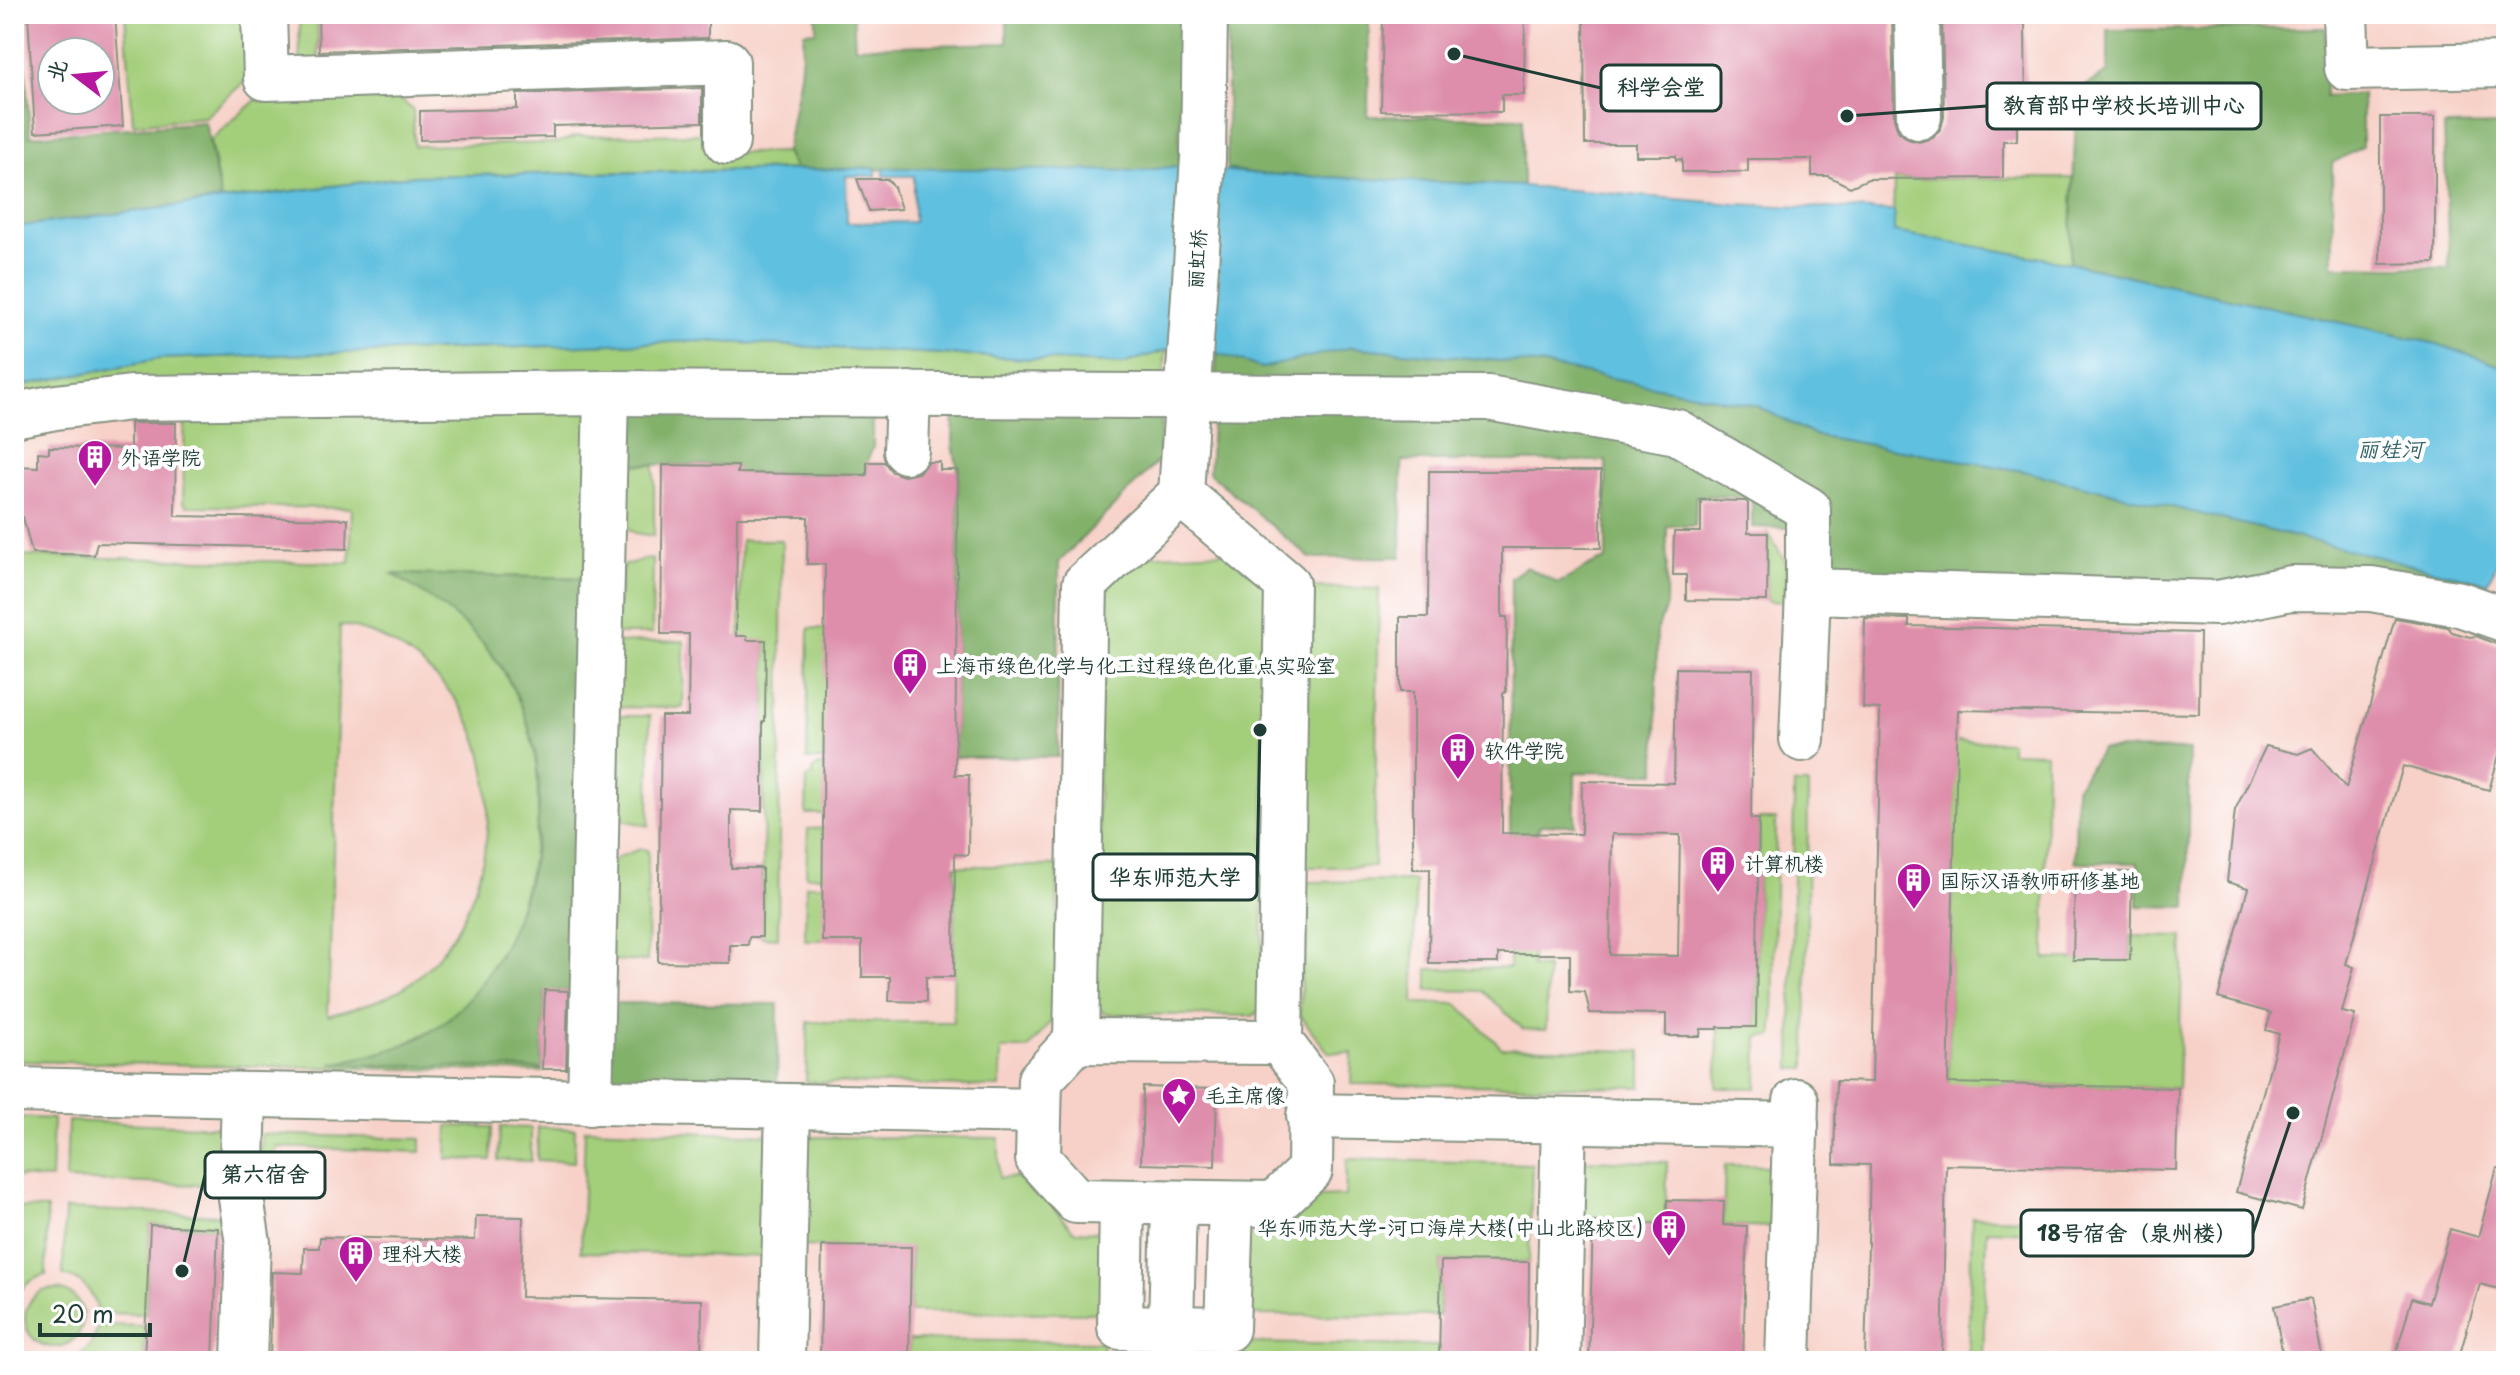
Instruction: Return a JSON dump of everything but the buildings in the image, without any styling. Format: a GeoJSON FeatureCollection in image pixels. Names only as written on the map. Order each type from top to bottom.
{"type":"FeatureCollection","features":[{"type":"Feature","properties":{"kind":"lane"},"geometry":{"type":"LineString","coordinates":[[264,14],[266,78],[727,62],[727,142]]}},
{"type":"Feature","properties":{"kind":"lane","name":"丽虹桥"},"geometry":{"type":"LineString","coordinates":[[1181,494],[1203,158],[1205,14]]}},
{"type":"Feature","properties":{"kind":"lane"},"geometry":{"type":"LineString","coordinates":[[1917,14],[1919,117]]}},
{"type":"Feature","properties":{"kind":"lane"},"geometry":{"type":"LineString","coordinates":[[2345,14],[2347,68],[2506,65]]}},
{"type":"Feature","properties":{"kind":"lane"},"geometry":{"type":"LineString","coordinates":[[14,415],[131,398],[606,393],[908,394],[1188,378],[1488,398],[1677,432],[1808,509],[1802,739]]}},
{"type":"Feature","properties":{"kind":"lane"},"geometry":{"type":"LineString","coordinates":[[590,1103],[606,393]]}},
{"type":"Feature","properties":{"kind":"lane"},"geometry":{"type":"LineString","coordinates":[[906,451],[908,394]]}},
{"type":"Feature","properties":{"kind":"lane"},"geometry":{"type":"LineString","coordinates":[[1181,494],[1287,584],[1280,1042],[1311,1083],[1310,1170],[1274,1204],[1076,1201],[1038,1159],[1040,1080],[1076,1041],[1085,584],[1181,494]]}},
{"type":"Feature","properties":{"kind":"lane"},"geometry":{"type":"LineString","coordinates":[[1808,591],[2218,603],[2291,588],[2371,589],[2460,604],[2506,620]]}},
{"type":"Feature","properties":{"kind":"lane"},"geometry":{"type":"LineString","coordinates":[[1076,1041],[1280,1042]]}},
{"type":"Feature","properties":{"kind":"lane"},"geometry":{"type":"LineString","coordinates":[[14,1090],[1038,1111]]}},
{"type":"Feature","properties":{"kind":"lane"},"geometry":{"type":"LineString","coordinates":[[244,1096],[241,1198],[248,1243],[244,1361]]}},
{"type":"Feature","properties":{"kind":"lane"},"geometry":{"type":"LineString","coordinates":[[782,1361],[788,1106]]}},
{"type":"Feature","properties":{"kind":"lane"},"geometry":{"type":"LineString","coordinates":[[1309,1116],[1564,1121],[1796,1113],[1788,1361]]}},
{"type":"Feature","properties":{"kind":"lane"},"geometry":{"type":"LineString","coordinates":[[1558,1361],[1564,1121]]}},
{"type":"Feature","properties":{"kind":"lane"},"geometry":{"type":"LineString","coordinates":[[1122,1202],[1120,1327],[1171,1328],[1227,1329],[1231,1204]]}},
{"type":"Feature","properties":{"kind":"lane"},"geometry":{"type":"LineString","coordinates":[[1171,1328],[1174,1203]]}},
{"type":"Feature","properties":{"kind":"shaded area"},"geometry":{"type":"Polygon","coordinates":[[[14,14],[2506,14],[2506,1361],[14,1361],[14,14]]]}},
{"type":"Feature","properties":{"kind":"green space"},"geometry":{"type":"Polygon","coordinates":[[[14,14],[22,14],[30,136],[205,122],[221,200],[14,227],[14,14]]]}},
{"type":"Feature","properties":{"kind":"green space"},"geometry":{"type":"Polygon","coordinates":[[[125,14],[253,14],[255,72],[205,117],[133,124],[125,14]]]}},
{"type":"Feature","properties":{"kind":"green space"},"geometry":{"type":"Polygon","coordinates":[[[299,14],[317,14],[319,63],[300,63],[299,14]]]}},
{"type":"Feature","properties":{"kind":"green space"},"geometry":{"type":"Polygon","coordinates":[[[816,14],[853,14],[855,47],[1007,43],[1007,14],[1181,14],[1179,166],[1139,171],[795,169],[786,152],[804,32],[816,31],[816,14]]]}},
{"type":"Feature","properties":{"kind":"green space"},"geometry":{"type":"Polygon","coordinates":[[[1227,14],[1369,14],[1368,116],[1523,118],[1523,186],[1259,174],[1227,169],[1227,14]]]}},
{"type":"Feature","properties":{"kind":"green space"},"geometry":{"type":"Polygon","coordinates":[[[2325,28],[2325,97],[2362,94],[2362,147],[2332,163],[2333,266],[2449,268],[2444,126],[2506,125],[2506,368],[2437,344],[2070,263],[2077,90],[2108,73],[2108,30],[2325,28]]]}},
{"type":"Feature","properties":{"kind":"green space"},"geometry":{"type":"Polygon","coordinates":[[[384,86],[413,110],[414,146],[557,143],[577,136],[709,134],[710,154],[785,152],[795,169],[411,176],[221,200],[210,140],[270,88],[384,86]]]}},
{"type":"Feature","properties":{"kind":"green space"},"geometry":{"type":"Polygon","coordinates":[[[2073,178],[2070,263],[1893,232],[1894,179],[2073,178]]]}},
{"type":"Feature","properties":{"kind":"green space"},"geometry":{"type":"Polygon","coordinates":[[[703,341],[1123,364],[1166,350],[1163,385],[14,403],[14,387],[158,359],[703,341]]]}},
{"type":"Feature","properties":{"kind":"green space"},"geometry":{"type":"Polygon","coordinates":[[[1351,347],[1544,365],[1757,406],[1814,435],[2023,471],[2487,583],[2487,594],[2219,592],[1819,581],[1820,504],[1681,421],[1214,384],[1217,353],[1262,368],[1351,347]]]}},
{"type":"Feature","properties":{"kind":"green space"},"geometry":{"type":"Polygon","coordinates":[[[591,406],[588,578],[394,574],[438,602],[472,630],[503,670],[525,713],[537,764],[538,818],[530,872],[512,932],[478,991],[443,1024],[398,1048],[339,1063],[542,1068],[543,1072],[14,1061],[14,556],[350,563],[352,508],[187,506],[183,502],[185,410],[591,406]],[[340,625],[328,1016],[404,988],[436,959],[455,933],[469,903],[480,872],[486,839],[488,805],[485,773],[478,742],[469,721],[441,682],[424,666],[384,639],[340,625]]]}},
{"type":"Feature","properties":{"kind":"green space"},"geometry":{"type":"Polygon","coordinates":[[[617,407],[873,408],[873,447],[867,462],[867,475],[737,473],[737,466],[616,464],[617,407]]]}},
{"type":"Feature","properties":{"kind":"green space"},"geometry":{"type":"Polygon","coordinates":[[[954,407],[1162,408],[1159,460],[1059,562],[1058,757],[955,757],[958,470],[953,445],[954,407]]]}},
{"type":"Feature","properties":{"kind":"green space"},"geometry":{"type":"Polygon","coordinates":[[[1213,410],[1484,410],[1671,441],[1788,508],[1788,528],[1752,527],[1752,497],[1696,496],[1695,526],[1667,526],[1666,606],[1657,631],[1656,773],[1575,772],[1575,825],[1541,825],[1533,839],[1510,839],[1511,578],[1526,567],[1558,583],[1606,559],[1606,461],[1402,461],[1401,557],[1310,558],[1209,473],[1213,410]]]}},
{"type":"Feature","properties":{"kind":"green space"},"geometry":{"type":"Polygon","coordinates":[[[616,464],[654,465],[654,536],[635,533],[615,520],[616,464]]]}},
{"type":"Feature","properties":{"kind":"green space"},"geometry":{"type":"Polygon","coordinates":[[[1768,533],[1786,563],[1785,602],[1767,601],[1768,533]]]}},
{"type":"Feature","properties":{"kind":"green space"},"geometry":{"type":"Polygon","coordinates":[[[741,540],[782,540],[778,938],[762,937],[766,641],[740,640],[741,540]]]}},
{"type":"Feature","properties":{"kind":"green space"},"geometry":{"type":"Polygon","coordinates":[[[1224,552],[1268,588],[1261,1009],[1253,1016],[1105,1014],[1095,1005],[1101,590],[1136,556],[1224,552]]]}},
{"type":"Feature","properties":{"kind":"green space"},"geometry":{"type":"Polygon","coordinates":[[[644,559],[653,560],[652,634],[613,634],[623,566],[644,559]]]}},
{"type":"Feature","properties":{"kind":"green space"},"geometry":{"type":"Polygon","coordinates":[[[392,574],[588,578],[578,991],[545,991],[542,1069],[332,1064],[391,1049],[418,1038],[444,1022],[469,998],[508,939],[531,870],[537,834],[539,798],[535,752],[525,717],[505,673],[469,629],[440,605],[392,574]]]}},
{"type":"Feature","properties":{"kind":"green space"},"geometry":{"type":"Polygon","coordinates":[[[1308,587],[1379,589],[1374,867],[1303,867],[1308,587]]]}},
{"type":"Feature","properties":{"kind":"green space"},"geometry":{"type":"Polygon","coordinates":[[[809,628],[834,629],[832,760],[807,760],[809,628]]]}},
{"type":"Feature","properties":{"kind":"green space"},"geometry":{"type":"Polygon","coordinates":[[[684,641],[683,708],[612,707],[613,643],[684,641]]]}},
{"type":"Feature","properties":{"kind":"green space"},"geometry":{"type":"Polygon","coordinates":[[[612,716],[650,716],[649,826],[620,819],[610,810],[612,716]]]}},
{"type":"Feature","properties":{"kind":"green space"},"geometry":{"type":"Polygon","coordinates":[[[1956,741],[2011,742],[2011,752],[2046,753],[2045,959],[2130,960],[2131,936],[2183,937],[2178,1088],[1986,1084],[1948,1090],[1956,741]]]}},
{"type":"Feature","properties":{"kind":"green space"},"geometry":{"type":"Polygon","coordinates":[[[2101,749],[2189,750],[2187,907],[2138,906],[2138,863],[2075,862],[2076,788],[2101,749]]]}},
{"type":"Feature","properties":{"kind":"green space"},"geometry":{"type":"Polygon","coordinates":[[[817,766],[832,766],[832,814],[806,814],[807,777],[812,776],[812,770],[817,766]]]}},
{"type":"Feature","properties":{"kind":"green space"},"geometry":{"type":"Polygon","coordinates":[[[1794,784],[1808,784],[1806,1069],[1791,1069],[1794,784]]]}},
{"type":"Feature","properties":{"kind":"green space"},"geometry":{"type":"Polygon","coordinates":[[[1759,819],[1776,819],[1773,1036],[1758,1037],[1757,1088],[1717,1088],[1718,1027],[1756,1026],[1759,819]]]}},
{"type":"Feature","properties":{"kind":"green space"},"geometry":{"type":"Polygon","coordinates":[[[831,828],[831,876],[806,876],[808,829],[831,828]]]}},
{"type":"Feature","properties":{"kind":"green space"},"geometry":{"type":"Polygon","coordinates":[[[1510,839],[1533,839],[1532,967],[1547,968],[1546,1030],[1523,1029],[1483,991],[1428,990],[1428,969],[1509,968],[1510,839]]]}},
{"type":"Feature","properties":{"kind":"green space"},"geometry":{"type":"Polygon","coordinates":[[[640,849],[648,850],[647,961],[608,961],[610,865],[618,857],[640,849]]]}},
{"type":"Feature","properties":{"kind":"green space"},"geometry":{"type":"Polygon","coordinates":[[[955,866],[1058,866],[1056,1016],[1028,1049],[1001,1049],[1000,1087],[806,1082],[808,1022],[953,1022],[955,866]]]}},
{"type":"Feature","properties":{"kind":"green space"},"geometry":{"type":"Polygon","coordinates":[[[1415,881],[1414,1003],[1457,1004],[1502,1048],[1641,1051],[1641,1087],[1351,1084],[1352,1053],[1328,1052],[1300,1015],[1303,882],[1415,881]]]}},
{"type":"Feature","properties":{"kind":"green space"},"geometry":{"type":"Polygon","coordinates":[[[806,885],[831,885],[831,940],[805,940],[806,885]]]}},
{"type":"Feature","properties":{"kind":"green space"},"geometry":{"type":"Polygon","coordinates":[[[612,1003],[778,1004],[777,1083],[611,1081],[612,1003]]]}},
{"type":"Feature","properties":{"kind":"green space"},"geometry":{"type":"Polygon","coordinates":[[[14,1117],[53,1119],[51,1179],[14,1177],[14,1117]]]}},
{"type":"Feature","properties":{"kind":"green space"},"geometry":{"type":"Polygon","coordinates":[[[68,1121],[225,1127],[223,1186],[66,1180],[68,1121]]]}},
{"type":"Feature","properties":{"kind":"green space"},"geometry":{"type":"Polygon","coordinates":[[[448,1126],[492,1127],[491,1160],[447,1159],[448,1126]]]}},
{"type":"Feature","properties":{"kind":"green space"},"geometry":{"type":"Polygon","coordinates":[[[500,1127],[531,1128],[531,1161],[498,1160],[500,1127]]]}},
{"type":"Feature","properties":{"kind":"green space"},"geometry":{"type":"Polygon","coordinates":[[[538,1127],[575,1129],[574,1162],[537,1160],[538,1127]]]}},
{"type":"Feature","properties":{"kind":"green space"},"geometry":{"type":"Polygon","coordinates":[[[585,1129],[775,1135],[772,1257],[581,1252],[585,1129]]]}},
{"type":"Feature","properties":{"kind":"green space"},"geometry":{"type":"Polygon","coordinates":[[[261,1134],[421,1139],[421,1152],[276,1147],[274,1195],[259,1195],[261,1134]]]}},
{"type":"Feature","properties":{"kind":"green space"},"geometry":{"type":"Polygon","coordinates":[[[799,1137],[999,1138],[999,1178],[1026,1177],[1074,1231],[1106,1232],[1103,1313],[910,1312],[911,1248],[796,1246],[799,1137]]]}},
{"type":"Feature","properties":{"kind":"green space"},"geometry":{"type":"Polygon","coordinates":[[[1347,1159],[1532,1164],[1529,1262],[1441,1261],[1439,1316],[1245,1315],[1247,1235],[1278,1235],[1317,1197],[1345,1196],[1347,1159]]]}},
{"type":"Feature","properties":{"kind":"green space"},"geometry":{"type":"Polygon","coordinates":[[[1575,1160],[1667,1162],[1666,1224],[1574,1221],[1575,1160]]]}},
{"type":"Feature","properties":{"kind":"green space"},"geometry":{"type":"Polygon","coordinates":[[[1725,1165],[1772,1166],[1770,1227],[1723,1225],[1725,1165]]]}},
{"type":"Feature","properties":{"kind":"green space"},"geometry":{"type":"Polygon","coordinates":[[[14,1208],[47,1209],[46,1275],[27,1284],[14,1299],[14,1208]]]}},
{"type":"Feature","properties":{"kind":"green space"},"geometry":{"type":"Polygon","coordinates":[[[65,1209],[219,1215],[218,1228],[150,1225],[146,1314],[98,1313],[94,1299],[86,1288],[63,1275],[65,1209]]]}},
{"type":"Feature","properties":{"kind":"green space"},"geometry":{"type":"Polygon","coordinates":[[[1972,1217],[2196,1226],[2247,1241],[1987,1230],[1983,1361],[1968,1361],[1972,1217]]]}},
{"type":"Feature","properties":{"kind":"green space"},"geometry":{"type":"Polygon","coordinates":[[[54,1289],[65,1291],[74,1298],[81,1307],[81,1329],[74,1338],[65,1345],[54,1347],[43,1345],[34,1338],[27,1329],[25,1318],[27,1307],[34,1298],[43,1291],[54,1289]]]}},
{"type":"Feature","properties":{"kind":"green space"},"geometry":{"type":"Polygon","coordinates":[[[98,1325],[145,1326],[144,1361],[71,1361],[89,1346],[98,1325]]]}},
{"type":"Feature","properties":{"kind":"green space"},"geometry":{"type":"Polygon","coordinates":[[[909,1340],[1103,1342],[1102,1361],[909,1361],[909,1340]]]}},
{"type":"Feature","properties":{"kind":"green space"},"geometry":{"type":"Polygon","coordinates":[[[1244,1343],[1439,1346],[1439,1361],[1244,1361],[1244,1343]]]}},
{"type":"Feature","properties":{"kind":"water","name":"丽娃河"},"geometry":{"type":"Polygon","coordinates":[[[1179,166],[1259,174],[1523,186],[1735,204],[1894,211],[1894,232],[2070,263],[2437,344],[2506,368],[2506,547],[2487,583],[2023,471],[1814,435],[1757,406],[1544,365],[1351,347],[1262,368],[1217,353],[1166,350],[1123,364],[703,341],[158,359],[14,387],[14,227],[411,176],[876,168],[876,176],[846,176],[847,223],[914,222],[914,176],[884,176],[884,168],[1139,171],[1179,166]]]}},
{"type":"Feature","properties":{"kind":"place","name":"科学会堂"},"geometry":{"type":"Point","coordinates":[1454,54]}},
{"type":"Feature","properties":{"kind":"place","name":"教育部中学校长培训中心"},"geometry":{"type":"Point","coordinates":[1847,116]}},
{"type":"Feature","properties":{"kind":"place","name":"外语学院"},"geometry":{"type":"Point","coordinates":[95,488]}},
{"type":"Feature","properties":{"kind":"place","name":"上海市绿色化学与化工过程绿色化重点实验室"},"geometry":{"type":"Point","coordinates":[910,696]}},
{"type":"Feature","properties":{"kind":"place","name":"华东师范大学"},"geometry":{"type":"Point","coordinates":[1260,730]}},
{"type":"Feature","properties":{"kind":"place","name":"软件学院"},"geometry":{"type":"Point","coordinates":[1458,781]}},
{"type":"Feature","properties":{"kind":"place","name":"计算机楼"},"geometry":{"type":"Point","coordinates":[1718,894]}},
{"type":"Feature","properties":{"kind":"place","name":"国际汉语教师研修基地"},"geometry":{"type":"Point","coordinates":[1914,911]}},
{"type":"Feature","properties":{"kind":"place","name":"18号宿舍（泉州楼）"},"geometry":{"type":"Point","coordinates":[2293,1113]}},
{"type":"Feature","properties":{"kind":"place","name":"毛主席像"},"geometry":{"type":"Point","coordinates":[1179,1126]}},
{"type":"Feature","properties":{"kind":"place","name":"华东师范大学-河口海岸大楼(中山北路校区)"},"geometry":{"type":"Point","coordinates":[1669,1258]}},
{"type":"Feature","properties":{"kind":"place","name":"第六宿舍"},"geometry":{"type":"Point","coordinates":[182,1271]}},
{"type":"Feature","properties":{"kind":"place","name":"理科大楼"},"geometry":{"type":"Point","coordinates":[356,1284]}}]}
